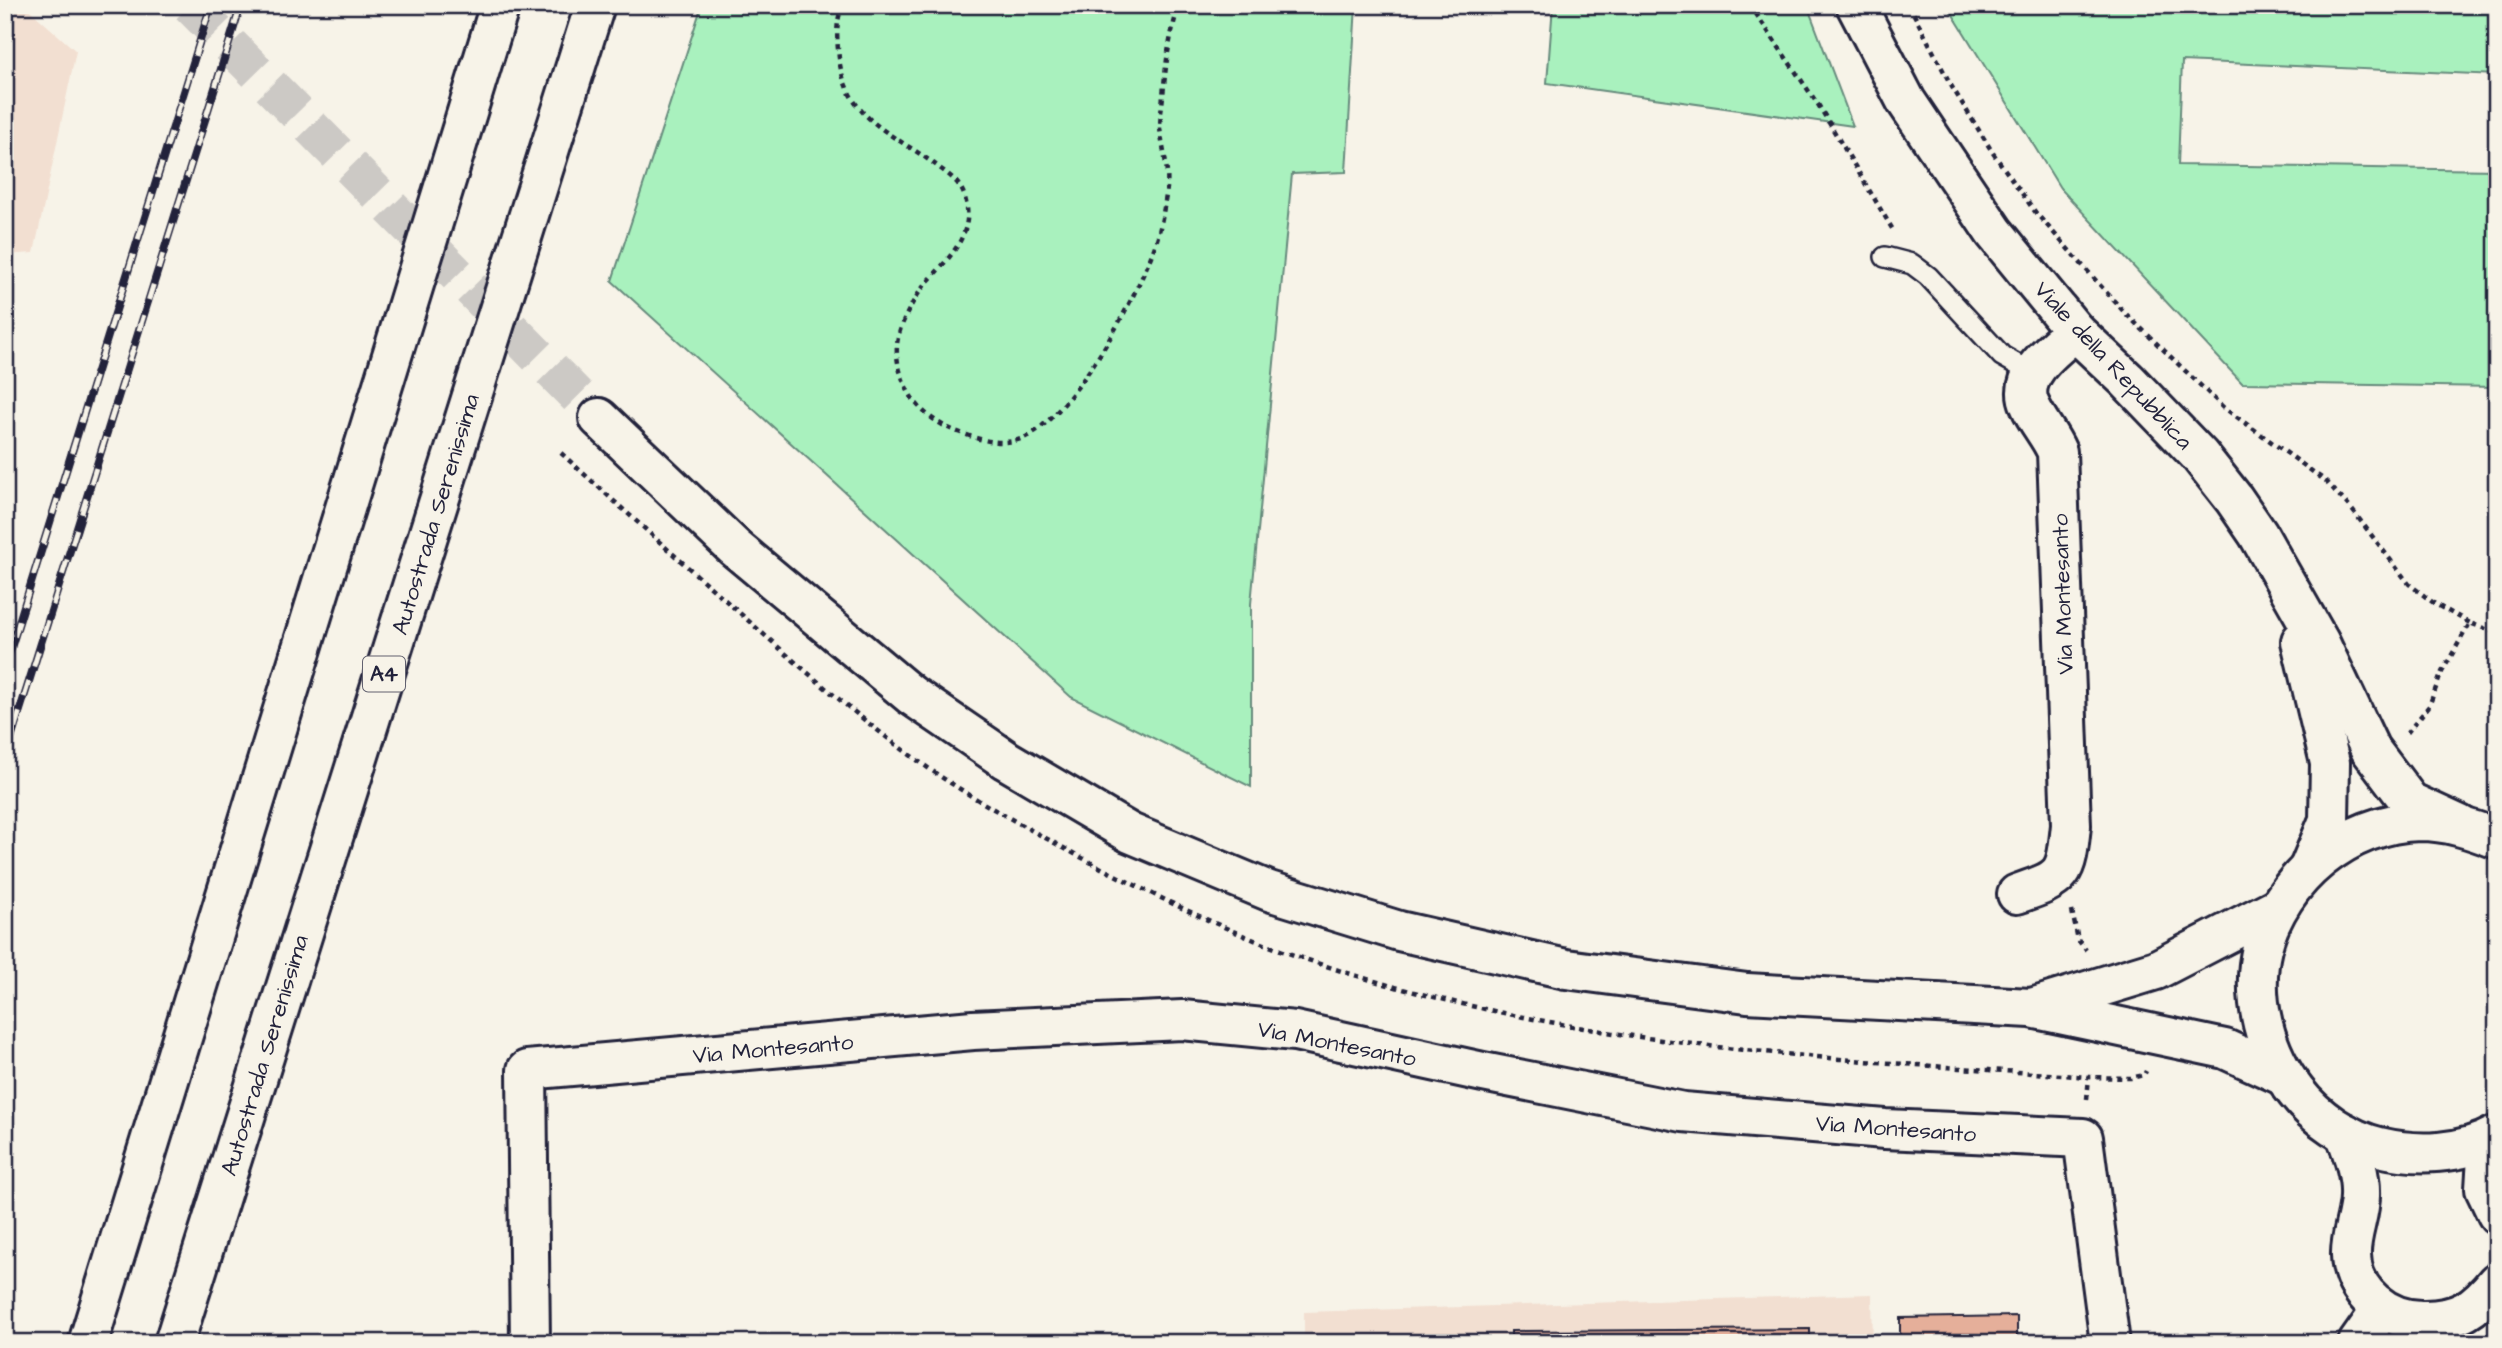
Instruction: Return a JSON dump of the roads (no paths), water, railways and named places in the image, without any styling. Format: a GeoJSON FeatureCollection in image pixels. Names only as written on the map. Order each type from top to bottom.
{"type":"FeatureCollection","features":[{"type":"Feature","properties":{"kind":"main road"},"geometry":{"type":"LineString","coordinates":[[88,1343],[500,5]]}},
{"type":"Feature","properties":{"kind":"main road","name":"Autostrada Serenissima"},"geometry":{"type":"LineString","coordinates":[[174,1343],[595,5]]}},
{"type":"Feature","properties":{"kind":"main road","name":"Viale della Repubblica"},"geometry":{"type":"LineString","coordinates":[[1856,5],[1906,101],[1987,221],[2075,331],[2127,380],[2200,456],[2258,534],[2320,643],[2370,749],[2410,802],[2460,825]]}},
{"type":"Feature","properties":{"kind":"main road"},"geometry":{"type":"LineString","coordinates":[[2032,373],[2075,331]]}},
{"type":"Feature","properties":{"kind":"main road","name":"Via Montesanto"},"geometry":{"type":"LineString","coordinates":[[2017,894],[2058,877],[2068,862],[2071,825],[2057,453],[2050,435],[2029,404],[2028,387],[2032,373]]}},
{"type":"Feature","properties":{"kind":"main road"},"geometry":{"type":"LineString","coordinates":[[599,418],[734,547],[911,695],[1006,760],[1130,833],[1269,891],[1399,931],[1566,970],[1747,993],[2031,1008],[2225,1049],[2284,1076]]}},
{"type":"Feature","properties":{"kind":"main road","name":"Viale della Repubblica"},"geometry":{"type":"LineString","coordinates":[[2284,582],[2306,658],[2330,763],[2329,820],[2309,868]]}},
{"type":"Feature","properties":{"kind":"main road"},"geometry":{"type":"LineString","coordinates":[[2497,839],[2460,825],[2419,821],[2379,827],[2342,843],[2309,868],[2278,907],[2262,948],[2258,993],[2265,1037],[2284,1076],[2306,1105],[2346,1133],[2367,1144],[2397,1151],[2428,1153],[2458,1149],[2492,1138],[2485,1189],[2497,1214]]}},
{"type":"Feature","properties":{"kind":"main road"},"geometry":{"type":"LineString","coordinates":[[2031,1008],[2156,970],[2278,907]]}},
{"type":"Feature","properties":{"kind":"main road","name":"Via Montesanto"},"geometry":{"type":"LineString","coordinates":[[530,1343],[527,1070],[973,1030],[1182,1020],[1295,1031],[1683,1112],[1885,1129],[2083,1138],[2110,1343]]}},
{"type":"Feature","properties":{"kind":"main road"},"geometry":{"type":"LineString","coordinates":[[2346,1133],[2357,1166],[2361,1195],[2351,1254],[2357,1281],[2368,1296],[2382,1309],[2397,1316],[2418,1320],[2449,1318],[2468,1311],[2485,1297],[2497,1282]]}},
{"type":"Feature","properties":{"kind":"main road"},"geometry":{"type":"LineString","coordinates":[[2358,1343],[2382,1309]]}},
{"type":"Feature","properties":{"kind":"lane"},"geometry":{"type":"LineString","coordinates":[[1885,257],[1912,264],[1928,276],[2002,356],[2032,373]]}},
{"type":"Feature","properties":{"kind":"tunnel"},"geometry":{"type":"LineString","coordinates":[[190,5],[599,418]]}},
{"type":"Feature","properties":{"kind":"railway"},"geometry":{"type":"LineString","coordinates":[[5,667],[211,5]]}},
{"type":"Feature","properties":{"kind":"railway"},"geometry":{"type":"LineString","coordinates":[[5,758],[241,5]]}}]}
